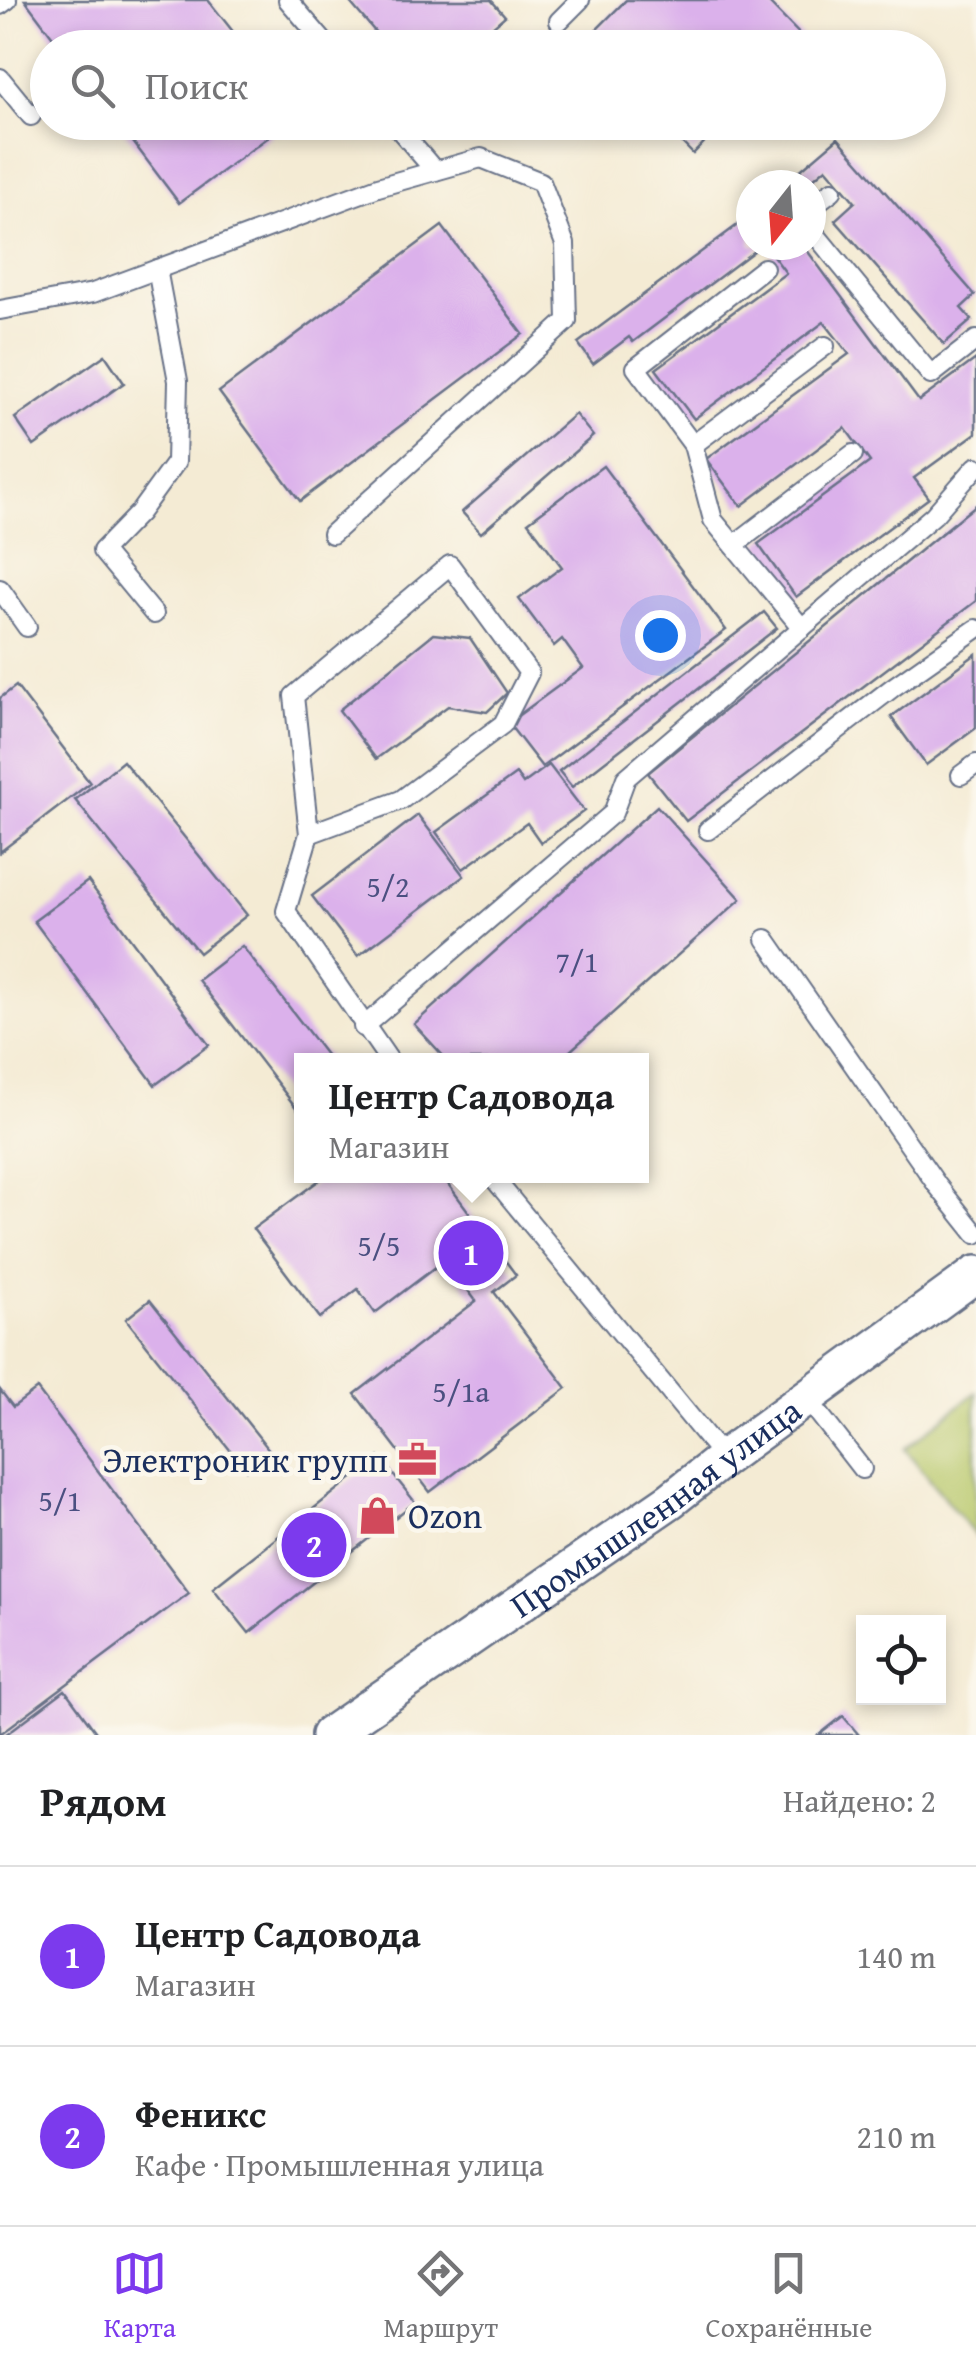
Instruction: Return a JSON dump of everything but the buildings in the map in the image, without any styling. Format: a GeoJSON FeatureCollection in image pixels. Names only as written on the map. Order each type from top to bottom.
{"type":"FeatureCollection","features":[{"type":"Feature","properties":{"kind":"street","name":"Промышленная улица"},"geometry":{"type":"LineString","coordinates":[[330,1735],[671,1500],[976,1274]]}},
{"type":"Feature","properties":{"kind":"lane"},"geometry":{"type":"LineString","coordinates":[[0,5],[7,0]]}},
{"type":"Feature","properties":{"kind":"lane"},"geometry":{"type":"LineString","coordinates":[[288,0],[314,30]]}},
{"type":"Feature","properties":{"kind":"lane"},"geometry":{"type":"LineString","coordinates":[[559,21],[580,0]]}},
{"type":"Feature","properties":{"kind":"lane"},"geometry":{"type":"LineString","coordinates":[[0,78],[30,115]]}},
{"type":"Feature","properties":{"kind":"lane"},"geometry":{"type":"LineString","coordinates":[[408,140],[435,171]]}},
{"type":"Feature","properties":{"kind":"lane"},"geometry":{"type":"LineString","coordinates":[[0,310],[92,292],[378,187],[480,158],[541,182],[565,244],[566,321],[332,534]]}},
{"type":"Feature","properties":{"kind":"lane"},"geometry":{"type":"LineString","coordinates":[[826,195],[832,190]]}},
{"type":"Feature","properties":{"kind":"lane"},"geometry":{"type":"LineString","coordinates":[[826,247],[931,375],[976,340]]}},
{"type":"Feature","properties":{"kind":"lane"},"geometry":{"type":"LineString","coordinates":[[764,268],[636,368],[693,445],[713,520],[802,628]]}},
{"type":"Feature","properties":{"kind":"lane"},"geometry":{"type":"LineString","coordinates":[[154,614],[102,551],[139,513],[176,462],[178,381],[157,269]]}},
{"type":"Feature","properties":{"kind":"lane"},"geometry":{"type":"LineString","coordinates":[[693,445],[825,346]]}},
{"type":"Feature","properties":{"kind":"lane"},"geometry":{"type":"LineString","coordinates":[[734,545],[853,454]]}},
{"type":"Feature","properties":{"kind":"lane"},"geometry":{"type":"LineString","coordinates":[[364,1027],[613,813],[626,778],[934,514],[976,467]]}},
{"type":"Feature","properties":{"kind":"lane"},"geometry":{"type":"LineString","coordinates":[[309,834],[401,800],[503,724],[529,673],[450,565],[294,696],[309,834],[286,910],[383,1053]]}},
{"type":"Feature","properties":{"kind":"lane"},"geometry":{"type":"LineString","coordinates":[[0,589],[27,628]]}},
{"type":"Feature","properties":{"kind":"lane"},"geometry":{"type":"LineString","coordinates":[[708,830],[892,688],[976,629]]}},
{"type":"Feature","properties":{"kind":"lane"},"geometry":{"type":"LineString","coordinates":[[766,939],[937,1185],[976,1234]]}},
{"type":"Feature","properties":{"kind":"lane"},"geometry":{"type":"LineString","coordinates":[[498,1183],[724,1458]]}},
{"type":"Feature","properties":{"kind":"lane"},"geometry":{"type":"LineString","coordinates":[[806,1397],[862,1469]]}},
{"type":"Feature","properties":{"kind":"green space"},"geometry":{"type":"Polygon","coordinates":[[[976,1392],[976,1537],[905,1449],[976,1392]]]}},
{"type":"Feature","properties":{"kind":"place","name":"Центр Садовода"},"geometry":{"type":"Point","coordinates":[471,1253]}},
{"type":"Feature","properties":{"kind":"place","name":"Электроник групп"},"geometry":{"type":"Point","coordinates":[418,1459]}},
{"type":"Feature","properties":{"kind":"place","name":"Ozon"},"geometry":{"type":"Point","coordinates":[378,1515]}},
{"type":"Feature","properties":{"kind":"place","name":"Феникс"},"geometry":{"type":"Point","coordinates":[314,1545]}}]}
